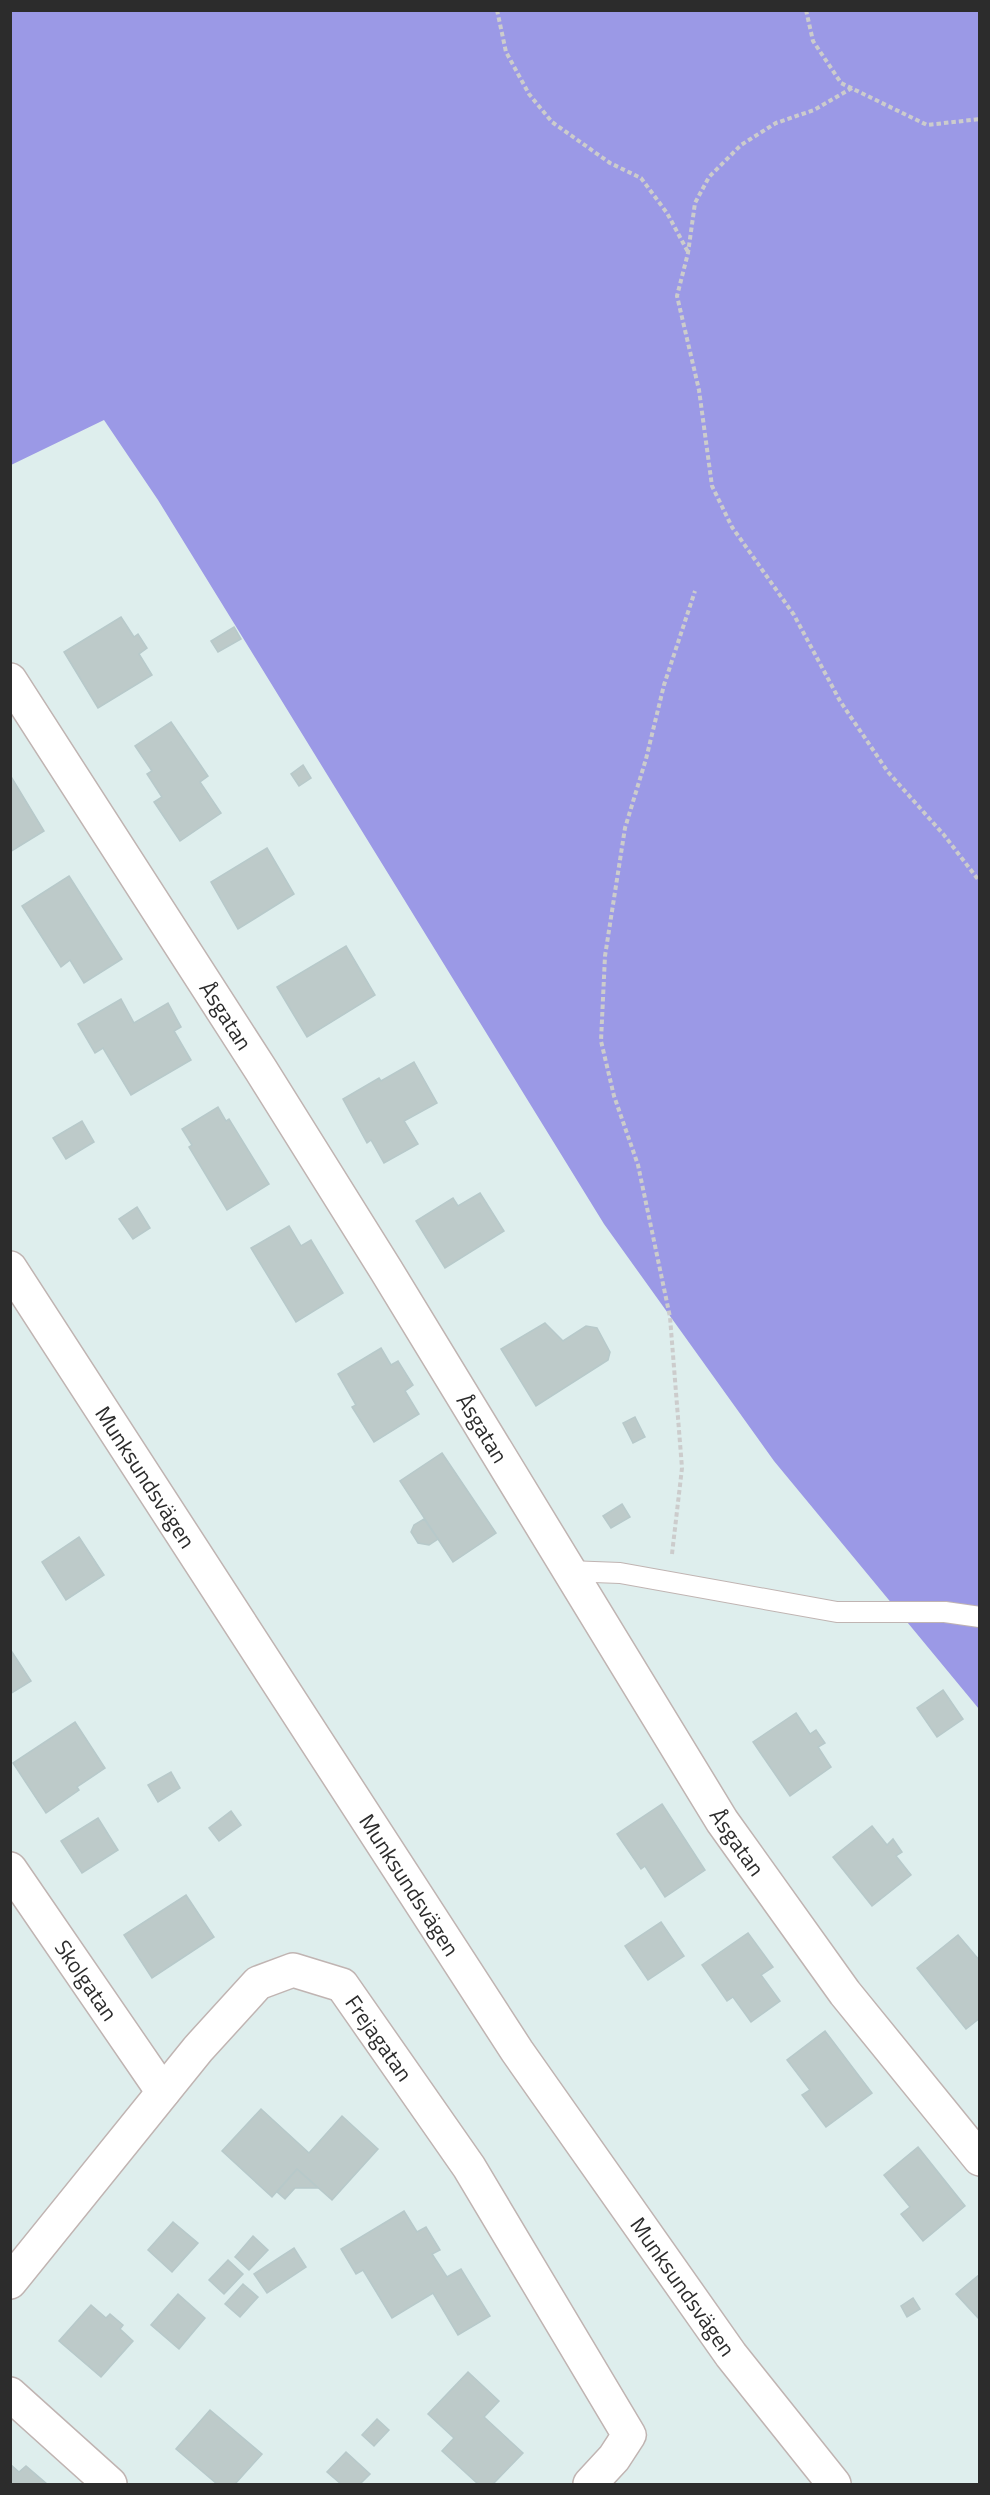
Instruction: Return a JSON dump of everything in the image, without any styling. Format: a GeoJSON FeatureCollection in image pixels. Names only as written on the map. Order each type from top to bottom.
{"type":"FeatureCollection","features":[{"type":"Feature","properties":{"kind":"street","name":"Åsgatan"},"geometry":{"type":"LineString","coordinates":[[10,680],[261,1070],[386,1270],[722,1821],[844,1993],[980,2159]]}},
{"type":"Feature","properties":{"kind":"street","name":"Munksundsvägen"},"geometry":{"type":"LineString","coordinates":[[10,1268],[517,2051],[731,2355],[834,2484]]}},
{"type":"Feature","properties":{"kind":"street","name":"Skolgatan"},"geometry":{"type":"LineString","coordinates":[[10,1869],[163,2092]]}},
{"type":"Feature","properties":{"kind":"street","name":"Frejagatan"},"geometry":{"type":"LineString","coordinates":[[10,2282],[163,2092],[258,1983],[293,1970],[342,1985],[469,2167],[629,2435],[614,2458],[590,2484]]}},
{"type":"Feature","properties":{"kind":"street"},"geometry":{"type":"LineString","coordinates":[[10,2394],[110,2484]]}},
{"type":"Feature","properties":{"kind":"lane"},"geometry":{"type":"LineString","coordinates":[[568,1571],[620,1573],[837,1612],[945,1612],[980,1617]]}},
{"type":"Feature","properties":{"kind":"path"},"geometry":{"type":"LineString","coordinates":[[497,10],[506,52],[529,94],[552,122],[610,163],[641,178],[667,213],[688,253]]}},
{"type":"Feature","properties":{"kind":"path"},"geometry":{"type":"LineString","coordinates":[[806,10],[813,41],[841,82],[927,125],[980,119]]}},
{"type":"Feature","properties":{"kind":"path"},"geometry":{"type":"LineString","coordinates":[[852,88],[814,110],[777,123],[741,145],[709,177],[695,203],[688,253],[677,296],[699,390],[712,486],[732,527],[794,615],[840,701],[888,772],[944,835],[980,882]]}},
{"type":"Feature","properties":{"kind":"path"},"geometry":{"type":"LineString","coordinates":[[668,1582],[682,1468],[670,1317],[638,1165],[614,1096],[602,1041],[605,956],[625,828],[646,759],[664,685],[695,591]]}},
{"type":"Feature","properties":{"kind":"shaded area"},"geometry":{"type":"Polygon","coordinates":[[[11,11],[979,11],[979,1709],[774,1461],[604,1224],[158,500],[104,420],[11,465],[11,11]]]}},
{"type":"Feature","properties":{"kind":"building"},"geometry":{"type":"Polygon","coordinates":[[[121,617],[134,637],[138,634],[147,648],[139,654],[152,675],[98,708],[64,652],[121,617]]]}},
{"type":"Feature","properties":{"kind":"building"},"geometry":{"type":"Polygon","coordinates":[[[234,627],[241,639],[218,652],[211,641],[234,627]]]}},
{"type":"Feature","properties":{"kind":"building"},"geometry":{"type":"Polygon","coordinates":[[[171,722],[208,776],[200,782],[221,813],[180,841],[154,802],[162,797],[147,774],[152,771],[135,746],[171,722]]]}},
{"type":"Feature","properties":{"kind":"building"},"geometry":{"type":"Polygon","coordinates":[[[303,765],[311,778],[299,786],[291,774],[303,765]]]}},
{"type":"Feature","properties":{"kind":"building"},"geometry":{"type":"Polygon","coordinates":[[[10,775],[44,831],[10,852],[10,775]]]}},
{"type":"Feature","properties":{"kind":"building"},"geometry":{"type":"Polygon","coordinates":[[[267,848],[294,894],[238,929],[211,882],[267,848]]]}},
{"type":"Feature","properties":{"kind":"building"},"geometry":{"type":"Polygon","coordinates":[[[69,876],[122,959],[84,983],[70,960],[61,967],[22,906],[69,876]]]}},
{"type":"Feature","properties":{"kind":"building"},"geometry":{"type":"Polygon","coordinates":[[[346,946],[375,995],[307,1037],[277,987],[346,946]]]}},
{"type":"Feature","properties":{"kind":"building"},"geometry":{"type":"Polygon","coordinates":[[[121,999],[134,1023],[168,1003],[181,1027],[174,1031],[191,1060],[131,1095],[103,1048],[95,1053],[78,1024],[121,999]]]}},
{"type":"Feature","properties":{"kind":"building"},"geometry":{"type":"Polygon","coordinates":[[[414,1062],[437,1103],[404,1121],[418,1144],[384,1163],[371,1140],[367,1143],[343,1099],[379,1078],[381,1081],[414,1062]]]}},
{"type":"Feature","properties":{"kind":"building"},"geometry":{"type":"Polygon","coordinates":[[[218,1107],[226,1121],[229,1119],[269,1184],[227,1210],[189,1147],[192,1145],[182,1129],[218,1107]]]}},
{"type":"Feature","properties":{"kind":"building"},"geometry":{"type":"Polygon","coordinates":[[[82,1121],[94,1142],[66,1159],[53,1138],[82,1121]]]}},
{"type":"Feature","properties":{"kind":"building"},"geometry":{"type":"Polygon","coordinates":[[[480,1193],[504,1231],[445,1268],[416,1221],[453,1198],[458,1206],[480,1193]]]}},
{"type":"Feature","properties":{"kind":"building"},"geometry":{"type":"Polygon","coordinates":[[[137,1207],[150,1228],[133,1239],[119,1219],[137,1207]]]}},
{"type":"Feature","properties":{"kind":"building"},"geometry":{"type":"Polygon","coordinates":[[[289,1226],[301,1246],[311,1240],[343,1293],[296,1322],[251,1248],[289,1226]]]}},
{"type":"Feature","properties":{"kind":"building"},"geometry":{"type":"Polygon","coordinates":[[[545,1323],[563,1341],[586,1326],[597,1328],[610,1352],[608,1360],[536,1406],[501,1349],[545,1323]]]}},
{"type":"Feature","properties":{"kind":"building"},"geometry":{"type":"Polygon","coordinates":[[[381,1348],[391,1365],[398,1361],[413,1385],[405,1391],[419,1414],[374,1442],[352,1407],[356,1405],[338,1374],[381,1348]]]}},
{"type":"Feature","properties":{"kind":"building"},"geometry":{"type":"Polygon","coordinates":[[[635,1417],[645,1437],[633,1443],[623,1423],[635,1417]]]}},
{"type":"Feature","properties":{"kind":"building"},"geometry":{"type":"Polygon","coordinates":[[[442,1453],[496,1533],[453,1562],[400,1481],[442,1453]]]}},
{"type":"Feature","properties":{"kind":"building"},"geometry":{"type":"Polygon","coordinates":[[[622,1504],[630,1517],[611,1528],[603,1516],[622,1504]]]}},
{"type":"Feature","properties":{"kind":"building"},"geometry":{"type":"Polygon","coordinates":[[[424,1519],[438,1539],[429,1545],[418,1543],[411,1532],[414,1525],[424,1519]]]}},
{"type":"Feature","properties":{"kind":"building"},"geometry":{"type":"Polygon","coordinates":[[[79,1537],[104,1575],[66,1600],[42,1562],[79,1537]]]}},
{"type":"Feature","properties":{"kind":"building"},"geometry":{"type":"Polygon","coordinates":[[[10,1649],[31,1681],[10,1694],[10,1649]]]}},
{"type":"Feature","properties":{"kind":"building"},"geometry":{"type":"Polygon","coordinates":[[[943,1690],[963,1719],[937,1737],[917,1708],[943,1690]]]}},
{"type":"Feature","properties":{"kind":"building"},"geometry":{"type":"Polygon","coordinates":[[[796,1713],[810,1734],[816,1730],[825,1743],[818,1747],[831,1767],[790,1796],[753,1742],[796,1713]]]}},
{"type":"Feature","properties":{"kind":"building"},"geometry":{"type":"Polygon","coordinates":[[[75,1722],[105,1768],[77,1787],[79,1790],[46,1813],[13,1763],[75,1722]]]}},
{"type":"Feature","properties":{"kind":"building"},"geometry":{"type":"Polygon","coordinates":[[[171,1772],[180,1788],[158,1802],[148,1785],[171,1772]]]}},
{"type":"Feature","properties":{"kind":"building"},"geometry":{"type":"Polygon","coordinates":[[[662,1804],[705,1870],[665,1897],[645,1866],[641,1869],[617,1834],[662,1804]]]}},
{"type":"Feature","properties":{"kind":"building"},"geometry":{"type":"Polygon","coordinates":[[[231,1811],[241,1825],[219,1841],[209,1828],[231,1811]]]}},
{"type":"Feature","properties":{"kind":"building"},"geometry":{"type":"Polygon","coordinates":[[[98,1818],[118,1850],[82,1873],[61,1841],[98,1818]]]}},
{"type":"Feature","properties":{"kind":"building"},"geometry":{"type":"Polygon","coordinates":[[[872,1826],[887,1845],[893,1839],[902,1852],[896,1856],[911,1875],[872,1906],[833,1857],[872,1826]]]}},
{"type":"Feature","properties":{"kind":"building"},"geometry":{"type":"Polygon","coordinates":[[[186,1895],[214,1937],[152,1978],[124,1935],[186,1895]]]}},
{"type":"Feature","properties":{"kind":"building"},"geometry":{"type":"Polygon","coordinates":[[[661,1922],[684,1956],[648,1980],[625,1946],[661,1922]]]}},
{"type":"Feature","properties":{"kind":"building"},"geometry":{"type":"Polygon","coordinates":[[[748,1933],[773,1967],[761,1975],[780,2001],[751,2022],[733,1997],[727,2001],[702,1965],[748,1933]]]}},
{"type":"Feature","properties":{"kind":"building"},"geometry":{"type":"Polygon","coordinates":[[[958,1935],[980,1961],[980,2018],[966,2029],[917,1968],[958,1935]]]}},
{"type":"Feature","properties":{"kind":"building"},"geometry":{"type":"Polygon","coordinates":[[[825,2031],[872,2093],[826,2127],[802,2095],[810,2090],[787,2060],[825,2031]]]}},
{"type":"Feature","properties":{"kind":"building"},"geometry":{"type":"Polygon","coordinates":[[[261,2109],[309,2153],[342,2116],[378,2149],[332,2200],[297,2169],[272,2197],[222,2151],[261,2109]]]}},
{"type":"Feature","properties":{"kind":"building"},"geometry":{"type":"Polygon","coordinates":[[[918,2147],[965,2206],[923,2241],[901,2214],[910,2207],[884,2175],[918,2147]]]}},
{"type":"Feature","properties":{"kind":"building"},"geometry":{"type":"Polygon","coordinates":[[[297,2169],[318,2188],[295,2188],[285,2199],[277,2192],[297,2169]]]}},
{"type":"Feature","properties":{"kind":"building"},"geometry":{"type":"Polygon","coordinates":[[[404,2211],[417,2232],[426,2227],[440,2250],[432,2254],[447,2277],[461,2269],[490,2316],[458,2335],[433,2293],[392,2318],[363,2270],[356,2274],[341,2249],[404,2211]]]}},
{"type":"Feature","properties":{"kind":"building"},"geometry":{"type":"Polygon","coordinates":[[[173,2222],[198,2243],[172,2272],[148,2250],[173,2222]]]}},
{"type":"Feature","properties":{"kind":"building"},"geometry":{"type":"Polygon","coordinates":[[[253,2236],[268,2250],[249,2270],[235,2257],[253,2236]]]}},
{"type":"Feature","properties":{"kind":"building"},"geometry":{"type":"Polygon","coordinates":[[[294,2248],[306,2267],[267,2293],[254,2274],[294,2248]]]}},
{"type":"Feature","properties":{"kind":"building"},"geometry":{"type":"Polygon","coordinates":[[[228,2260],[243,2274],[224,2294],[209,2280],[228,2260]]]}},
{"type":"Feature","properties":{"kind":"building"},"geometry":{"type":"Polygon","coordinates":[[[980,2274],[980,2320],[956,2294],[980,2274]]]}},
{"type":"Feature","properties":{"kind":"building"},"geometry":{"type":"Polygon","coordinates":[[[243,2284],[258,2297],[240,2317],[225,2304],[243,2284]]]}},
{"type":"Feature","properties":{"kind":"building"},"geometry":{"type":"Polygon","coordinates":[[[178,2294],[205,2318],[179,2349],[151,2325],[178,2294]]]}},
{"type":"Feature","properties":{"kind":"building"},"geometry":{"type":"Polygon","coordinates":[[[913,2298],[920,2309],[907,2317],[901,2306],[913,2298]]]}},
{"type":"Feature","properties":{"kind":"building"},"geometry":{"type":"Polygon","coordinates":[[[91,2305],[106,2318],[110,2314],[123,2325],[120,2329],[133,2341],[101,2377],[59,2341],[91,2305]]]}},
{"type":"Feature","properties":{"kind":"building"},"geometry":{"type":"Polygon","coordinates":[[[468,2372],[499,2401],[484,2417],[523,2453],[493,2484],[478,2484],[442,2451],[454,2438],[428,2414],[468,2372]]]}},
{"type":"Feature","properties":{"kind":"building"},"geometry":{"type":"Polygon","coordinates":[[[210,2410],[262,2454],[235,2484],[217,2484],[176,2449],[210,2410]]]}},
{"type":"Feature","properties":{"kind":"building"},"geometry":{"type":"Polygon","coordinates":[[[377,2419],[389,2430],[374,2446],[362,2435],[377,2419]]]}},
{"type":"Feature","properties":{"kind":"building"},"geometry":{"type":"Polygon","coordinates":[[[346,2452],[370,2474],[360,2484],[341,2484],[327,2472],[346,2452]]]}},
{"type":"Feature","properties":{"kind":"building"},"geometry":{"type":"Polygon","coordinates":[[[10,2464],[19,2472],[26,2466],[47,2484],[10,2484],[10,2464]]]}}]}
